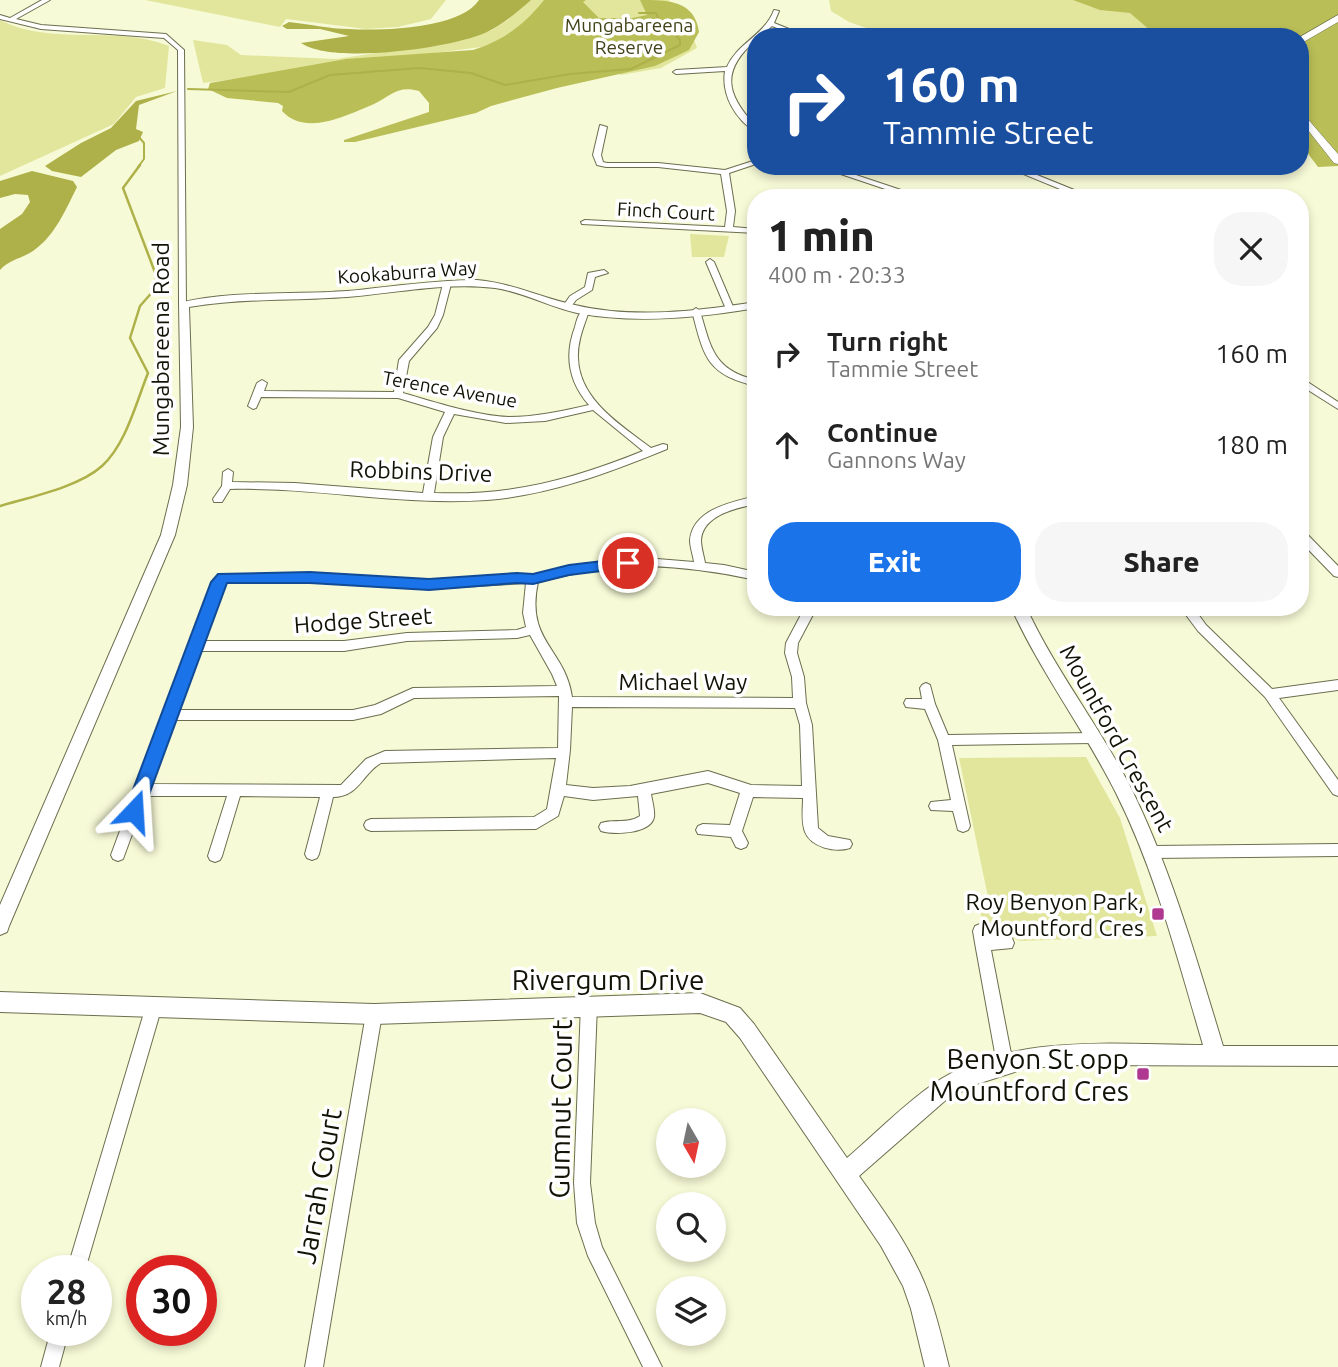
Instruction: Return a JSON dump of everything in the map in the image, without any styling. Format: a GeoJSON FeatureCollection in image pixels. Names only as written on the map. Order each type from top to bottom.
{"type":"FeatureCollection","features":[{"type":"Feature","properties":{"kind":"main road"},"geometry":{"type":"LineString","coordinates":[[1309,36],[1338,19]]}},
{"type":"Feature","properties":{"kind":"main road"},"geometry":{"type":"LineString","coordinates":[[1309,124],[1338,160]]}},
{"type":"Feature","properties":{"kind":"street"},"geometry":{"type":"LineString","coordinates":[[13,18],[47,0]]}},
{"type":"Feature","properties":{"kind":"street"},"geometry":{"type":"LineString","coordinates":[[766,28],[771,24],[776,11]]}},
{"type":"Feature","properties":{"kind":"street","name":"Mungabareena Road"},"geometry":{"type":"LineString","coordinates":[[0,16],[41,27],[166,36],[181,50],[187,427],[180,485],[168,535],[0,926]]}},
{"type":"Feature","properties":{"kind":"street"},"geometry":{"type":"LineString","coordinates":[[771,24],[782,28]]}},
{"type":"Feature","properties":{"kind":"street"},"geometry":{"type":"LineString","coordinates":[[747,43],[728,69],[726,81],[729,96],[747,119]]}},
{"type":"Feature","properties":{"kind":"street"},"geometry":{"type":"LineString","coordinates":[[676,72],[685,67],[728,69]]}},
{"type":"Feature","properties":{"kind":"street"},"geometry":{"type":"LineString","coordinates":[[615,133],[603,130],[597,155],[600,163],[658,164],[725,172],[747,165]]}},
{"type":"Feature","properties":{"kind":"street"},"geometry":{"type":"LineString","coordinates":[[725,172],[732,211],[729,230]]}},
{"type":"Feature","properties":{"kind":"street"},"geometry":{"type":"LineString","coordinates":[[858,175],[896,189]]}},
{"type":"Feature","properties":{"kind":"street"},"geometry":{"type":"LineString","coordinates":[[1031,175],[1067,189]]}},
{"type":"Feature","properties":{"kind":"street","name":"Finch Court"},"geometry":{"type":"LineString","coordinates":[[585,222],[603,220],[747,231]]}},
{"type":"Feature","properties":{"kind":"street"},"geometry":{"type":"LineString","coordinates":[[710,266],[730,309]]}},
{"type":"Feature","properties":{"kind":"street"},"geometry":{"type":"LineString","coordinates":[[583,267],[591,275]]}},
{"type":"Feature","properties":{"kind":"street"},"geometry":{"type":"LineString","coordinates":[[591,275],[604,273]]}},
{"type":"Feature","properties":{"kind":"street"},"geometry":{"type":"LineString","coordinates":[[567,306],[573,298],[589,288],[591,275]]}},
{"type":"Feature","properties":{"kind":"street"},"geometry":{"type":"LineString","coordinates":[[398,395],[404,360],[432,328],[439,315],[447,284]]}},
{"type":"Feature","properties":{"kind":"street","name":"Kookaburra Way"},"geometry":{"type":"LineString","coordinates":[[183,305],[216,300],[346,294],[447,284],[498,285],[584,311],[696,311],[747,306]]}},
{"type":"Feature","properties":{"kind":"street"},"geometry":{"type":"LineString","coordinates":[[584,311],[573,341],[572,363],[581,392],[593,407],[650,452]]}},
{"type":"Feature","properties":{"kind":"street"},"geometry":{"type":"LineString","coordinates":[[696,311],[709,354],[716,367],[728,375],[747,380]]}},
{"type":"Feature","properties":{"kind":"street"},"geometry":{"type":"LineString","coordinates":[[253,406],[262,383]]}},
{"type":"Feature","properties":{"kind":"street"},"geometry":{"type":"LineString","coordinates":[[1309,386],[1338,406]]}},
{"type":"Feature","properties":{"kind":"street","name":"Terence Avenue"},"geometry":{"type":"LineString","coordinates":[[258,394],[398,395],[451,410],[506,420],[545,418],[593,407]]}},
{"type":"Feature","properties":{"kind":"street"},"geometry":{"type":"LineString","coordinates":[[428,497],[438,437],[451,410]]}},
{"type":"Feature","properties":{"kind":"street","name":"Robbins Drive"},"geometry":{"type":"LineString","coordinates":[[227,486],[280,485],[428,497],[479,497],[534,491],[583,478],[663,447]]}},
{"type":"Feature","properties":{"kind":"street"},"geometry":{"type":"LineString","coordinates":[[218,499],[227,486],[228,471]]}},
{"type":"Feature","properties":{"kind":"street"},"geometry":{"type":"LineString","coordinates":[[699,566],[696,541],[701,525],[720,511],[747,503]]}},
{"type":"Feature","properties":{"kind":"street"},"geometry":{"type":"LineString","coordinates":[[1309,546],[1338,573]]}},
{"type":"Feature","properties":{"kind":"street"},"geometry":{"type":"LineString","coordinates":[[118,855],[218,582],[223,578],[310,578],[429,585],[533,579],[569,570],[628,563],[699,566],[747,574]]}},
{"type":"Feature","properties":{"kind":"street"},"geometry":{"type":"LineString","coordinates":[[371,825],[536,823],[552,812],[559,790],[566,697],[533,630],[527,608],[533,579]]}},
{"type":"Feature","properties":{"kind":"street"},"geometry":{"type":"LineString","coordinates":[[806,616],[792,643],[800,703],[806,725],[811,831],[818,839],[830,844],[845,844]]}},
{"type":"Feature","properties":{"kind":"street","name":"Mountford Crescent"},"geometry":{"type":"LineString","coordinates":[[1023,616],[1046,662],[1094,738],[1152,852],[1216,1056]]}},
{"type":"Feature","properties":{"kind":"street"},"geometry":{"type":"LineString","coordinates":[[1193,616],[1269,694],[1338,790]]}},
{"type":"Feature","properties":{"kind":"street","name":"Hodge Street"},"geometry":{"type":"LineString","coordinates":[[195,646],[344,646],[407,637],[517,634],[533,630]]}},
{"type":"Feature","properties":{"kind":"street"},"geometry":{"type":"LineString","coordinates":[[1269,694],[1338,685]]}},
{"type":"Feature","properties":{"kind":"street"},"geometry":{"type":"LineString","coordinates":[[926,688],[929,704],[944,740],[963,826]]}},
{"type":"Feature","properties":{"kind":"street","name":"Michael Way"},"geometry":{"type":"LineString","coordinates":[[170,715],[353,715],[377,710],[413,693],[800,703]]}},
{"type":"Feature","properties":{"kind":"street"},"geometry":{"type":"LineString","coordinates":[[910,704],[929,704]]}},
{"type":"Feature","properties":{"kind":"street"},"geometry":{"type":"LineString","coordinates":[[944,740],[1094,738]]}},
{"type":"Feature","properties":{"kind":"street"},"geometry":{"type":"LineString","coordinates":[[142,790],[342,790],[349,787],[368,762],[384,756],[562,753]]}},
{"type":"Feature","properties":{"kind":"street"},"geometry":{"type":"LineString","coordinates":[[559,790],[593,794],[643,790],[708,777],[748,790],[773,793],[808,792]]}},
{"type":"Feature","properties":{"kind":"street"},"geometry":{"type":"LineString","coordinates":[[215,856],[235,790]]}},
{"type":"Feature","properties":{"kind":"street"},"geometry":{"type":"LineString","coordinates":[[606,827],[642,824],[647,818],[643,790]]}},
{"type":"Feature","properties":{"kind":"street"},"geometry":{"type":"LineString","coordinates":[[703,830],[738,836],[748,790]]}},
{"type":"Feature","properties":{"kind":"street"},"geometry":{"type":"LineString","coordinates":[[312,854],[328,791]]}},
{"type":"Feature","properties":{"kind":"street"},"geometry":{"type":"LineString","coordinates":[[936,806],[958,805]]}},
{"type":"Feature","properties":{"kind":"street"},"geometry":{"type":"LineString","coordinates":[[1152,852],[1338,850]]}},
{"type":"Feature","properties":{"kind":"street"},"geometry":{"type":"LineString","coordinates":[[1005,1064],[981,937],[1007,943]]}},
{"type":"Feature","properties":{"kind":"street","name":"Rivergum Drive"},"geometry":{"type":"LineString","coordinates":[[0,1002],[374,1014],[700,1003],[733,1015],[747,1031],[889,1238],[912,1280],[931,1336],[937,1367]]}},
{"type":"Feature","properties":{"kind":"street","name":"Gumnut Court"},"geometry":{"type":"LineString","coordinates":[[589,1005],[582,1183],[586,1223],[594,1250],[653,1367]]}},
{"type":"Feature","properties":{"kind":"street"},"geometry":{"type":"LineString","coordinates":[[80,1255],[154,1006]]}},
{"type":"Feature","properties":{"kind":"street","name":"Jarrah Court"},"geometry":{"type":"LineString","coordinates":[[314,1367],[374,1014]]}},
{"type":"Feature","properties":{"kind":"street"},"geometry":{"type":"LineString","coordinates":[[844,1175],[940,1092],[970,1076],[1027,1058],[1074,1055],[1338,1056]]}},
{"type":"Feature","properties":{"kind":"street"},"geometry":{"type":"LineString","coordinates":[[50,1367],[56,1346]]}},
{"type":"Feature","properties":{"kind":"green space"},"geometry":{"type":"Polygon","coordinates":[[[145,0],[446,0],[431,19],[398,27],[366,29],[286,19],[280,27],[145,0]]]}},
{"type":"Feature","properties":{"kind":"green space","name":"Mungabareena Reserve"},"geometry":{"type":"Polygon","coordinates":[[[521,0],[668,0],[683,9],[697,48],[661,68],[621,75],[559,37],[203,83],[193,40],[227,45],[241,55],[336,59],[450,42],[492,30],[509,19],[521,0]]]}},
{"type":"Feature","properties":{"kind":"green space"},"geometry":{"type":"Polygon","coordinates":[[[544,0],[586,0],[583,2],[599,18],[632,18],[647,15],[640,0],[660,0],[686,8],[692,13],[699,32],[689,50],[655,66],[557,88],[491,106],[476,113],[355,142],[344,140],[429,112],[429,103],[419,91],[405,89],[339,118],[315,123],[292,119],[282,111],[283,106],[278,103],[227,98],[208,89],[210,83],[346,59],[473,50],[513,31],[544,0]]]}},
{"type":"Feature","properties":{"kind":"green space"},"geometry":{"type":"Polygon","coordinates":[[[829,0],[1338,0],[1289,28],[867,28],[849,22],[831,11],[829,0]]]}},
{"type":"Feature","properties":{"kind":"green space"},"geometry":{"type":"Polygon","coordinates":[[[1073,0],[1338,0],[1338,166],[1318,167],[1309,155],[1309,28],[1148,28],[1130,13],[1100,10],[1073,0]]]}},
{"type":"Feature","properties":{"kind":"green space"},"geometry":{"type":"Polygon","coordinates":[[[0,20],[41,32],[127,36],[169,46],[165,88],[136,97],[114,124],[0,176],[0,20]]]}},
{"type":"Feature","properties":{"kind":"green space"},"geometry":{"type":"Polygon","coordinates":[[[690,234],[729,236],[724,257],[692,257],[690,234]]]}},
{"type":"Feature","properties":{"kind":"green space"},"geometry":{"type":"Polygon","coordinates":[[[1086,757],[1120,818],[1157,936],[1020,941],[983,926],[978,899],[988,897],[959,758],[1086,757]]]}},
{"type":"Feature","properties":{"kind":"shaded area"},"geometry":{"type":"Polygon","coordinates":[[[479,0],[531,0],[505,22],[487,32],[448,44],[393,52],[338,53],[316,50],[301,43],[349,36],[320,29],[287,29],[282,26],[289,22],[363,30],[419,26],[455,17],[469,10],[479,0]]]}},
{"type":"Feature","properties":{"kind":"shaded area"},"geometry":{"type":"Polygon","coordinates":[[[177,91],[139,105],[136,129],[143,132],[139,141],[116,150],[81,177],[52,171],[45,166],[111,128],[136,101],[177,91]]]}},
{"type":"Feature","properties":{"kind":"shaded area"},"geometry":{"type":"Polygon","coordinates":[[[32,171],[73,181],[77,187],[48,238],[33,251],[0,270],[0,229],[22,214],[30,202],[28,195],[15,194],[0,198],[0,181],[32,171]]]}},
{"type":"Feature","properties":{"kind":"waterway"},"geometry":{"type":"LineString","coordinates":[[188,89],[289,92],[330,75],[419,68],[471,73],[505,85],[570,74],[631,69],[680,45],[680,40],[659,20],[656,13],[639,13]]}},
{"type":"Feature","properties":{"kind":"waterway"},"geometry":{"type":"LineString","coordinates":[[138,136],[144,143],[144,159],[138,167]]}},
{"type":"Feature","properties":{"kind":"waterway"},"geometry":{"type":"LineString","coordinates":[[0,506],[54,490],[92,473],[110,457],[130,422],[148,373],[130,338],[140,306],[155,289],[156,275],[123,188],[140,165]]}},
{"type":"Feature","properties":{"kind":"place","name":"Roy Benyon Park, Mountford Cres"},"geometry":{"type":"Point","coordinates":[1158,914]}},
{"type":"Feature","properties":{"kind":"place","name":"Benyon St opp Mountford Cres"},"geometry":{"type":"Point","coordinates":[1143,1074]}},
{"type":"Feature","properties":{"kind":"route"},"geometry":{"type":"LineString","coordinates":[[134,811],[218,582],[223,578],[310,578],[429,585],[533,579],[569,570],[628,563]]}}]}
